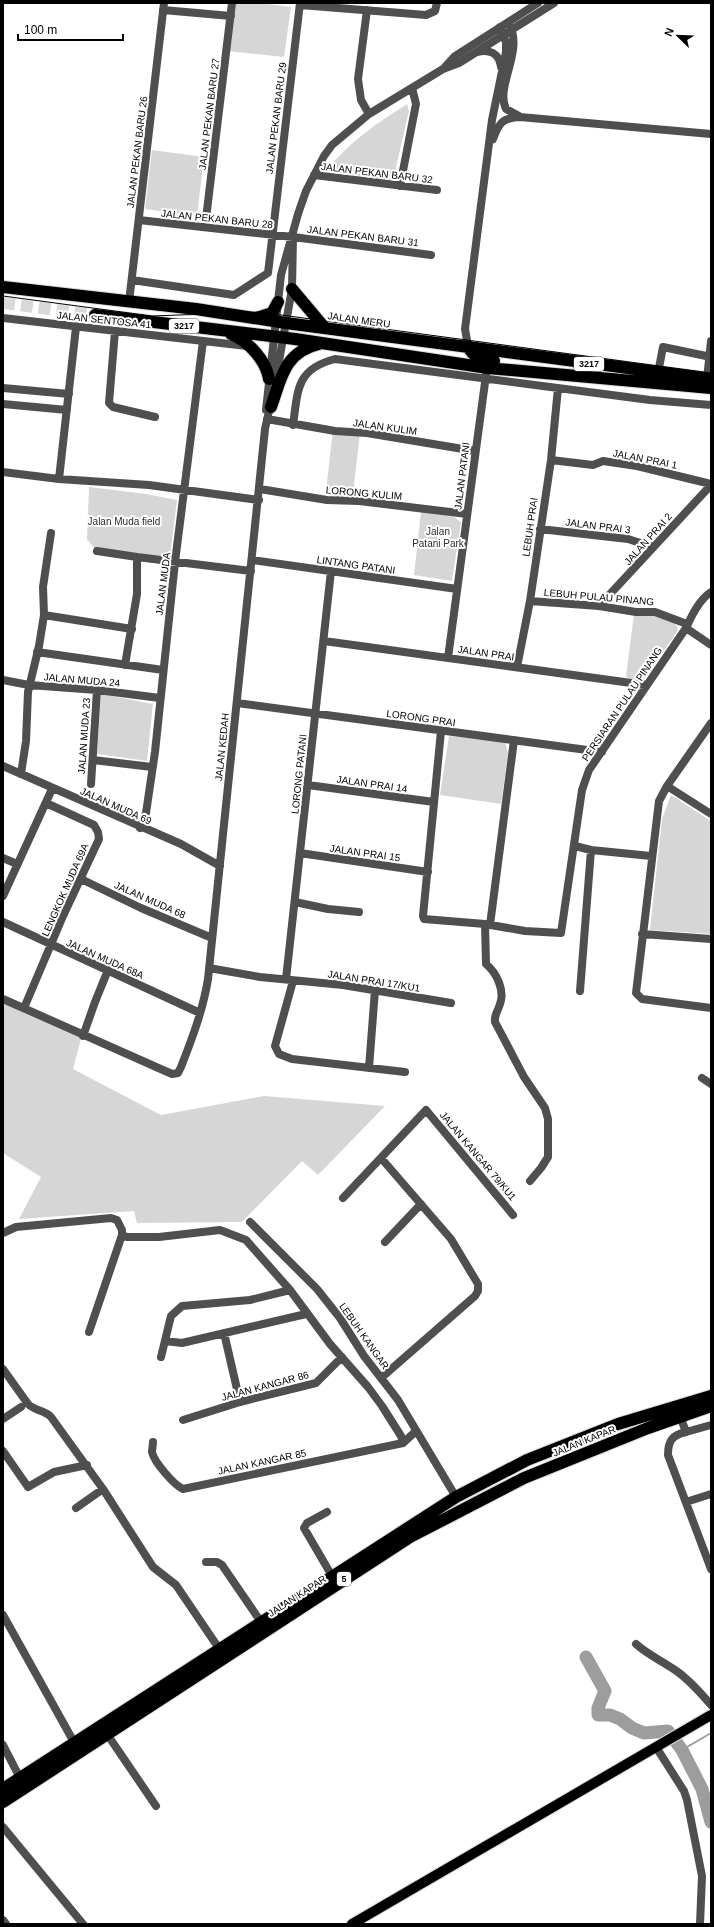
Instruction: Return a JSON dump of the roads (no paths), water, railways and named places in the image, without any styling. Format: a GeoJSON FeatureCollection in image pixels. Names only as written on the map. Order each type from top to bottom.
{"type":"FeatureCollection","features":[{"type":"Feature","properties":{"kind":"highway","name":"JALAN MERU"},"geometry":{"type":"LineString","coordinates":[[3,287],[196,309],[281,322],[468,346],[658,373],[710,382]]}},
{"type":"Feature","properties":{"kind":"highway"},"geometry":{"type":"LineString","coordinates":[[292,289],[324,327]]}},
{"type":"Feature","properties":{"kind":"highway"},"geometry":{"type":"LineString","coordinates":[[255,318],[272,313],[278,302]]}},
{"type":"Feature","properties":{"kind":"highway","name":"3217"},"geometry":{"type":"LineString","coordinates":[[95,315],[356,348],[487,373],[710,382]]}},
{"type":"Feature","properties":{"kind":"highway"},"geometry":{"type":"LineString","coordinates":[[226,331],[240,338],[248,346],[267,369],[269,379]]}},
{"type":"Feature","properties":{"kind":"highway"},"geometry":{"type":"LineString","coordinates":[[270,407],[281,374],[288,364],[302,350],[321,343],[356,348]]}},
{"type":"Feature","properties":{"kind":"highway"},"geometry":{"type":"LineString","coordinates":[[468,346],[471,353],[483,359],[566,375]]}},
{"type":"Feature","properties":{"kind":"highway","name":"JALAN KAPAR"},"geometry":{"type":"LineString","coordinates":[[3,1789],[456,1497],[528,1460],[618,1424],[711,1396]]}},
{"type":"Feature","properties":{"kind":"highway","name":"JALAN KAPAR"},"geometry":{"type":"LineString","coordinates":[[3,1802],[410,1537],[524,1478],[680,1416],[711,1406]]}},
{"type":"Feature","properties":{"kind":"main road"},"geometry":{"type":"LineString","coordinates":[[352,1924],[711,1715]]}},
{"type":"Feature","properties":{"kind":"street","name":"JALAN PEKAN BARU 27"},"geometry":{"type":"LineString","coordinates":[[205,227],[232,3]]}},
{"type":"Feature","properties":{"kind":"street"},"geometry":{"type":"LineString","coordinates":[[300,4],[426,15],[435,11],[437,3]]}},
{"type":"Feature","properties":{"kind":"street"},"geometry":{"type":"LineString","coordinates":[[510,26],[538,3]]}},
{"type":"Feature","properties":{"kind":"street"},"geometry":{"type":"LineString","coordinates":[[443,69],[455,56],[554,3]]}},
{"type":"Feature","properties":{"kind":"street","name":"JALAN PEKAN BARU 29"},"geometry":{"type":"LineString","coordinates":[[132,280],[234,295],[268,272],[300,4]]}},
{"type":"Feature","properties":{"kind":"street"},"geometry":{"type":"LineString","coordinates":[[163,7],[231,16]]}},
{"type":"Feature","properties":{"kind":"street","name":"JALAN PEKAN BARU 26"},"geometry":{"type":"LineString","coordinates":[[129,302],[163,7]]}},
{"type":"Feature","properties":{"kind":"street"},"geometry":{"type":"LineString","coordinates":[[367,10],[358,79],[361,100],[369,114]]}},
{"type":"Feature","properties":{"kind":"street"},"geometry":{"type":"LineString","coordinates":[[510,26],[513,50],[503,100],[506,109],[520,117]]}},
{"type":"Feature","properties":{"kind":"street"},"geometry":{"type":"LineString","coordinates":[[281,322],[278,302],[281,275],[293,237],[298,214],[314,175],[324,156],[332,145],[369,114],[443,69],[459,63],[502,31]]}},
{"type":"Feature","properties":{"kind":"street"},"geometry":{"type":"LineString","coordinates":[[468,346],[465,328],[482,193],[490,149],[492,120],[506,52],[506,42],[502,31]]}},
{"type":"Feature","properties":{"kind":"street"},"geometry":{"type":"LineString","coordinates":[[474,53],[490,51],[495,54],[500,58],[502,70]]}},
{"type":"Feature","properties":{"kind":"street"},"geometry":{"type":"LineString","coordinates":[[400,186],[416,104],[412,88]]}},
{"type":"Feature","properties":{"kind":"street"},"geometry":{"type":"LineString","coordinates":[[490,149],[501,122],[509,118],[520,117],[711,134]]}},
{"type":"Feature","properties":{"kind":"street","name":"JALAN PEKAN BARU 32"},"geometry":{"type":"LineString","coordinates":[[314,175],[437,190]]}},
{"type":"Feature","properties":{"kind":"street","name":"JALAN PEKAN BARU 28"},"geometry":{"type":"LineString","coordinates":[[139,220],[293,237]]}},
{"type":"Feature","properties":{"kind":"street"},"geometry":{"type":"LineString","coordinates":[[267,419],[266,406],[269,379],[281,322],[292,289],[293,237]]}},
{"type":"Feature","properties":{"kind":"street","name":"JALAN PEKAN BARU 31"},"geometry":{"type":"LineString","coordinates":[[293,237],[430,255]]}},
{"type":"Feature","properties":{"kind":"street","name":"JALAN SENTOSA 41"},"geometry":{"type":"LineString","coordinates":[[3,318],[248,346]]}},
{"type":"Feature","properties":{"kind":"street"},"geometry":{"type":"LineString","coordinates":[[59,479],[76,327]]}},
{"type":"Feature","properties":{"kind":"street"},"geometry":{"type":"LineString","coordinates":[[115,331],[109,403],[113,407],[155,417]]}},
{"type":"Feature","properties":{"kind":"street"},"geometry":{"type":"LineString","coordinates":[[267,419],[270,407],[278,338]]}},
{"type":"Feature","properties":{"kind":"street","name":"JALAN MUDA"},"geometry":{"type":"LineString","coordinates":[[140,828],[146,813],[152,767],[175,562],[203,341]]}},
{"type":"Feature","properties":{"kind":"street"},"geometry":{"type":"LineString","coordinates":[[710,382],[711,341]]}},
{"type":"Feature","properties":{"kind":"street"},"geometry":{"type":"LineString","coordinates":[[658,373],[664,347],[710,357]]}},
{"type":"Feature","properties":{"kind":"street"},"geometry":{"type":"LineString","coordinates":[[293,425],[298,391],[302,378],[311,369],[321,363],[336,359],[487,373],[558,388],[711,405]]}},
{"type":"Feature","properties":{"kind":"street","name":"JALAN PATANI"},"geometry":{"type":"LineString","coordinates":[[448,658],[475,451],[487,373]]}},
{"type":"Feature","properties":{"kind":"street"},"geometry":{"type":"LineString","coordinates":[[595,377],[595,393]]}},
{"type":"Feature","properties":{"kind":"street"},"geometry":{"type":"LineString","coordinates":[[3,388],[69,394]]}},
{"type":"Feature","properties":{"kind":"street","name":"LEBUH PRAI"},"geometry":{"type":"LineString","coordinates":[[517,668],[530,601],[551,460],[558,388]]}},
{"type":"Feature","properties":{"kind":"street"},"geometry":{"type":"LineString","coordinates":[[3,404],[67,410]]}},
{"type":"Feature","properties":{"kind":"street","name":"JALAN KULIM"},"geometry":{"type":"LineString","coordinates":[[267,419],[293,425],[335,431],[367,433],[475,451]]}},
{"type":"Feature","properties":{"kind":"street","name":"JALAN KEDAH"},"geometry":{"type":"LineString","coordinates":[[83,1036],[172,1074],[178,1073],[191,1043],[200,1013],[205,996],[212,938],[267,419]]}},
{"type":"Feature","properties":{"kind":"street","name":"JALAN PRAI 1"},"geometry":{"type":"LineString","coordinates":[[551,460],[593,465],[603,461],[630,465],[711,485]]}},
{"type":"Feature","properties":{"kind":"street"},"geometry":{"type":"LineString","coordinates":[[3,472],[59,479],[141,485],[259,500]]}},
{"type":"Feature","properties":{"kind":"street","name":"JALAN PRAI 2"},"geometry":{"type":"LineString","coordinates":[[599,606],[711,485]]}},
{"type":"Feature","properties":{"kind":"street","name":"LORONG KULIM"},"geometry":{"type":"LineString","coordinates":[[260,489],[327,500],[359,501],[467,514]]}},
{"type":"Feature","properties":{"kind":"street","name":"JALAN PRAI 3"},"geometry":{"type":"LineString","coordinates":[[540,529],[628,539],[653,547]]}},
{"type":"Feature","properties":{"kind":"street"},"geometry":{"type":"LineString","coordinates":[[21,774],[26,741],[29,685],[38,652],[44,615],[43,586],[51,533]]}},
{"type":"Feature","properties":{"kind":"street"},"geometry":{"type":"LineString","coordinates":[[97,551],[251,571]]}},
{"type":"Feature","properties":{"kind":"street"},"geometry":{"type":"LineString","coordinates":[[125,665],[137,594],[137,557]]}},
{"type":"Feature","properties":{"kind":"street","name":"LINTANG PATANI"},"geometry":{"type":"LineString","coordinates":[[252,560],[457,588]]}},
{"type":"Feature","properties":{"kind":"street","name":"LORONG PATANI"},"geometry":{"type":"LineString","coordinates":[[332,571],[300,853],[290,980],[275,1046],[276,1052],[292,1059],[369,1068]]}},
{"type":"Feature","properties":{"kind":"street","name":"PERSIARAN PULAU PINANG"},"geometry":{"type":"LineString","coordinates":[[487,925],[525,931],[561,933],[575,846],[582,790],[588,770],[602,752],[696,609],[705,596],[711,592]]}},
{"type":"Feature","properties":{"kind":"street","name":"LEBUH PULAU PINANG"},"geometry":{"type":"LineString","coordinates":[[530,601],[599,606],[636,612],[655,612],[686,626],[711,645]]}},
{"type":"Feature","properties":{"kind":"street"},"geometry":{"type":"LineString","coordinates":[[44,615],[132,629]]}},
{"type":"Feature","properties":{"kind":"street","name":"JALAN PRAI"},"geometry":{"type":"LineString","coordinates":[[324,641],[646,685]]}},
{"type":"Feature","properties":{"kind":"street"},"geometry":{"type":"LineString","coordinates":[[38,652],[163,670]]}},
{"type":"Feature","properties":{"kind":"street","name":"JALAN MUDA 24"},"geometry":{"type":"LineString","coordinates":[[3,680],[29,685],[97,690],[160,698]]}},
{"type":"Feature","properties":{"kind":"street","name":"JALAN MUDA 23"},"geometry":{"type":"LineString","coordinates":[[91,784],[97,690]]}},
{"type":"Feature","properties":{"kind":"street","name":"LORONG PRAI"},"geometry":{"type":"LineString","coordinates":[[237,703],[602,752]]}},
{"type":"Feature","properties":{"kind":"street"},"geometry":{"type":"LineString","coordinates":[[710,725],[667,786],[659,801],[651,856],[636,993],[642,999],[711,1008]]}},
{"type":"Feature","properties":{"kind":"street"},"geometry":{"type":"LineString","coordinates":[[442,731],[423,916],[424,919],[487,925]]}},
{"type":"Feature","properties":{"kind":"street"},"geometry":{"type":"LineString","coordinates":[[514,740],[487,925],[486,964],[490,967],[499,983],[502,997],[494,1017],[495,1022],[524,1077],[545,1108],[548,1119],[548,1157],[542,1168],[530,1181]]}},
{"type":"Feature","properties":{"kind":"street"},"geometry":{"type":"LineString","coordinates":[[93,760],[152,767]]}},
{"type":"Feature","properties":{"kind":"street","name":"JALAN MUDA 69"},"geometry":{"type":"LineString","coordinates":[[3,766],[140,828],[181,844],[220,866]]}},
{"type":"Feature","properties":{"kind":"street","name":"JALAN PRAI 14"},"geometry":{"type":"LineString","coordinates":[[308,785],[434,802]]}},
{"type":"Feature","properties":{"kind":"street"},"geometry":{"type":"LineString","coordinates":[[667,786],[711,814]]}},
{"type":"Feature","properties":{"kind":"street"},"geometry":{"type":"LineString","coordinates":[[3,896],[52,789]]}},
{"type":"Feature","properties":{"kind":"street","name":"LENGKOK MUDA 69A"},"geometry":{"type":"LineString","coordinates":[[24,1008],[99,839],[98,832],[94,825],[46,803]]}},
{"type":"Feature","properties":{"kind":"street"},"geometry":{"type":"LineString","coordinates":[[575,846],[591,850],[651,856]]}},
{"type":"Feature","properties":{"kind":"street"},"geometry":{"type":"LineString","coordinates":[[580,991],[591,850]]}},
{"type":"Feature","properties":{"kind":"street","name":"JALAN PRAI 15"},"geometry":{"type":"LineString","coordinates":[[300,853],[428,872]]}},
{"type":"Feature","properties":{"kind":"street"},"geometry":{"type":"LineString","coordinates":[[3,858],[17,864]]}},
{"type":"Feature","properties":{"kind":"street","name":"JALAN MUDA 68"},"geometry":{"type":"LineString","coordinates":[[81,879],[141,908],[212,938]]}},
{"type":"Feature","properties":{"kind":"street"},"geometry":{"type":"LineString","coordinates":[[295,902],[328,909],[359,912]]}},
{"type":"Feature","properties":{"kind":"street","name":"JALAN MUDA 68A"},"geometry":{"type":"LineString","coordinates":[[3,922],[200,1013]]}},
{"type":"Feature","properties":{"kind":"street"},"geometry":{"type":"LineString","coordinates":[[642,934],[711,939]]}},
{"type":"Feature","properties":{"kind":"street","name":"JALAN PRAI 17/KU1"},"geometry":{"type":"LineString","coordinates":[[208,968],[260,977],[375,990],[451,1003]]}},
{"type":"Feature","properties":{"kind":"street"},"geometry":{"type":"LineString","coordinates":[[3,999],[83,1036],[94,1002],[108,970]]}},
{"type":"Feature","properties":{"kind":"street"},"geometry":{"type":"LineString","coordinates":[[375,990],[369,1068],[406,1072]]}},
{"type":"Feature","properties":{"kind":"street"},"geometry":{"type":"LineString","coordinates":[[702,1078],[711,1084]]}},
{"type":"Feature","properties":{"kind":"street","name":"JALAN KANGAR 79/KU1"},"geometry":{"type":"LineString","coordinates":[[381,1158],[426,1110],[513,1215]]}},
{"type":"Feature","properties":{"kind":"street"},"geometry":{"type":"LineString","coordinates":[[343,1198],[381,1158],[450,1239],[478,1284],[478,1290],[475,1296],[381,1378]]}},
{"type":"Feature","properties":{"kind":"street"},"geometry":{"type":"LineString","coordinates":[[385,1242],[421,1204]]}},
{"type":"Feature","properties":{"kind":"street"},"geometry":{"type":"LineString","coordinates":[[3,1233],[16,1227],[111,1218],[117,1220],[122,1230],[122,1235],[89,1332]]}},
{"type":"Feature","properties":{"kind":"street","name":"LEBUH KANGAR"},"geometry":{"type":"LineString","coordinates":[[250,1222],[317,1289],[340,1318],[364,1356],[398,1400],[415,1432],[456,1497]]}},
{"type":"Feature","properties":{"kind":"street"},"geometry":{"type":"LineString","coordinates":[[122,1235],[127,1237],[159,1237],[220,1230],[246,1240],[290,1290],[306,1314],[382,1406],[403,1443],[415,1432]]}},
{"type":"Feature","properties":{"kind":"street"},"geometry":{"type":"LineString","coordinates":[[162,1357],[171,1316],[182,1306],[250,1300],[290,1290]]}},
{"type":"Feature","properties":{"kind":"street"},"geometry":{"type":"LineString","coordinates":[[165,1341],[182,1343],[306,1314]]}},
{"type":"Feature","properties":{"kind":"street"},"geometry":{"type":"LineString","coordinates":[[224,1333],[240,1402]]}},
{"type":"Feature","properties":{"kind":"street","name":"JALAN KANGAR 86"},"geometry":{"type":"LineString","coordinates":[[183,1420],[240,1402],[316,1383],[342,1357]]}},
{"type":"Feature","properties":{"kind":"street"},"geometry":{"type":"LineString","coordinates":[[3,1369],[32,1408],[48,1413],[87,1465],[153,1567],[176,1585],[220,1650]]}},
{"type":"Feature","properties":{"kind":"street"},"geometry":{"type":"LineString","coordinates":[[3,1419],[21,1407]]}},
{"type":"Feature","properties":{"kind":"street"},"geometry":{"type":"LineString","coordinates":[[680,1416],[686,1432]]}},
{"type":"Feature","properties":{"kind":"street"},"geometry":{"type":"LineString","coordinates":[[711,1425],[673,1436],[668,1448],[668,1455],[711,1568]]}},
{"type":"Feature","properties":{"kind":"street","name":"JALAN KANGAR 85"},"geometry":{"type":"LineString","coordinates":[[153,1442],[152,1452],[170,1480],[176,1486],[183,1489],[403,1443]]}},
{"type":"Feature","properties":{"kind":"street"},"geometry":{"type":"LineString","coordinates":[[3,1451],[28,1487],[54,1472],[87,1465]]}},
{"type":"Feature","properties":{"kind":"street"},"geometry":{"type":"LineString","coordinates":[[76,1508],[103,1489]]}},
{"type":"Feature","properties":{"kind":"street"},"geometry":{"type":"LineString","coordinates":[[686,1502],[711,1494]]}},
{"type":"Feature","properties":{"kind":"street"},"geometry":{"type":"LineString","coordinates":[[327,1512],[307,1523],[304,1528],[332,1576]]}},
{"type":"Feature","properties":{"kind":"street"},"geometry":{"type":"LineString","coordinates":[[206,1562],[217,1562],[222,1565],[261,1622]]}},
{"type":"Feature","properties":{"kind":"street"},"geometry":{"type":"LineString","coordinates":[[3,1615],[74,1744]]}},
{"type":"Feature","properties":{"kind":"street"},"geometry":{"type":"LineString","coordinates":[[636,1644],[648,1654],[674,1668],[711,1704]]}},
{"type":"Feature","properties":{"kind":"street"},"geometry":{"type":"LineString","coordinates":[[107,1734],[156,1806]]}},
{"type":"Feature","properties":{"kind":"street"},"geometry":{"type":"LineString","coordinates":[[3,1745],[20,1778]]}},
{"type":"Feature","properties":{"kind":"street"},"geometry":{"type":"LineString","coordinates":[[660,1745],[684,1790],[687,1800],[702,1876],[700,1924]]}},
{"type":"Feature","properties":{"kind":"street"},"geometry":{"type":"LineString","coordinates":[[3,1827],[83,1924]]}},
{"type":"Feature","properties":{"kind":"street"},"geometry":{"type":"LineString","coordinates":[[3,1920],[6,1924]]}},
{"type":"Feature","properties":{"kind":"waterway"},"geometry":{"type":"LineString","coordinates":[[586,1657],[605,1691],[598,1708],[598,1715],[610,1715],[644,1733],[668,1731],[682,1750],[702,1789],[711,1822]]}},
{"type":"Feature","properties":{"kind":"waterway"},"geometry":{"type":"LineString","coordinates":[[682,1750],[711,1733]]}},
{"type":"Feature","properties":{"kind":"tunnel"},"geometry":{"type":"LineString","coordinates":[[3,303],[95,315]]}},
{"type":"Feature","properties":{"kind":"tram line"},"geometry":{"type":"LineString","coordinates":[[3,296],[152,316],[259,312],[711,373]]}},
{"type":"Feature","properties":{"kind":"park label","name":"Jalan Muda field"},"geometry":{"type":"Point","coordinates":[124,521]}},
{"type":"Feature","properties":{"kind":"park label","name":"Jalan Patani Park"},"geometry":{"type":"Point","coordinates":[438,536]}}]}
